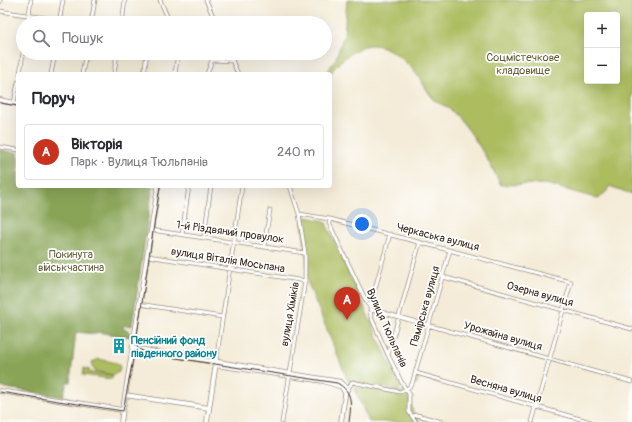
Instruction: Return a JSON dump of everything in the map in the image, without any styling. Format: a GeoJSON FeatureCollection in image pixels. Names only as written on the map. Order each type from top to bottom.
{"type":"FeatureCollection","features":[{"type":"Feature","properties":{"kind":"street"},"geometry":{"type":"LineString","coordinates":[[29,15],[31,0]]}},
{"type":"Feature","properties":{"kind":"street"},"geometry":{"type":"LineString","coordinates":[[61,16],[63,0]]}},
{"type":"Feature","properties":{"kind":"street"},"geometry":{"type":"LineString","coordinates":[[92,16],[95,0]]}},
{"type":"Feature","properties":{"kind":"street"},"geometry":{"type":"LineString","coordinates":[[123,16],[125,0]]}},
{"type":"Feature","properties":{"kind":"street"},"geometry":{"type":"LineString","coordinates":[[160,0],[167,16]]}},
{"type":"Feature","properties":{"kind":"street"},"geometry":{"type":"LineString","coordinates":[[206,0],[213,16]]}},
{"type":"Feature","properties":{"kind":"street"},"geometry":{"type":"LineString","coordinates":[[0,11],[33,16]]}},
{"type":"Feature","properties":{"kind":"street"},"geometry":{"type":"LineString","coordinates":[[20,72],[22,60]]}},
{"type":"Feature","properties":{"kind":"street"},"geometry":{"type":"LineString","coordinates":[[52,72],[54,60]]}},
{"type":"Feature","properties":{"kind":"street"},"geometry":{"type":"LineString","coordinates":[[82,72],[85,60]]}},
{"type":"Feature","properties":{"kind":"street"},"geometry":{"type":"LineString","coordinates":[[114,72],[116,60]]}},
{"type":"Feature","properties":{"kind":"street"},"geometry":{"type":"LineString","coordinates":[[144,72],[146,60]]}},
{"type":"Feature","properties":{"kind":"street"},"geometry":{"type":"LineString","coordinates":[[175,72],[177,60]]}},
{"type":"Feature","properties":{"kind":"street"},"geometry":{"type":"LineString","coordinates":[[208,72],[212,60],[232,61],[237,72]]}},
{"type":"Feature","properties":{"kind":"street"},"geometry":{"type":"LineString","coordinates":[[0,100],[16,103]]}},
{"type":"Feature","properties":{"kind":"street"},"geometry":{"type":"LineString","coordinates":[[0,147],[16,150]]}},
{"type":"Feature","properties":{"kind":"street"},"geometry":{"type":"LineString","coordinates":[[121,422],[158,188]]}},
{"type":"Feature","properties":{"kind":"street"},"geometry":{"type":"LineString","coordinates":[[182,234],[189,188]]}},
{"type":"Feature","properties":{"kind":"street"},"geometry":{"type":"LineString","coordinates":[[204,237],[211,188]]}},
{"type":"Feature","properties":{"kind":"street"},"geometry":{"type":"LineString","coordinates":[[207,422],[214,362],[242,188]]}},
{"type":"Feature","properties":{"kind":"street","name":"вулиця Хіміків"},"geometry":{"type":"LineString","coordinates":[[282,422],[305,282],[305,253],[300,214],[291,188]]}},
{"type":"Feature","properties":{"kind":"street"},"geometry":{"type":"LineString","coordinates":[[264,246],[270,210]]}},
{"type":"Feature","properties":{"kind":"street","name":"Черкаська вулиця"},"geometry":{"type":"LineString","coordinates":[[300,214],[330,219],[390,234],[571,282],[564,310]]}},
{"type":"Feature","properties":{"kind":"street","name":"Вулиця Тюльпанів"},"geometry":{"type":"LineString","coordinates":[[330,219],[329,223],[366,303],[370,308],[371,317],[388,355],[407,389],[409,394],[409,412],[414,416],[416,422]]}},
{"type":"Feature","properties":{"kind":"street","name":"1-й Різдвяний провулок"},"geometry":{"type":"LineString","coordinates":[[152,230],[305,253]]}},
{"type":"Feature","properties":{"kind":"street"},"geometry":{"type":"LineString","coordinates":[[370,308],[390,234]]}},
{"type":"Feature","properties":{"kind":"street"},"geometry":{"type":"LineString","coordinates":[[388,355],[420,242]]}},
{"type":"Feature","properties":{"kind":"street","name":"Памірська вулиця"},"geometry":{"type":"LineString","coordinates":[[407,389],[412,384],[416,373],[450,250]]}},
{"type":"Feature","properties":{"kind":"street","name":"вулиця Віталія Мосьпана"},"geometry":{"type":"LineString","coordinates":[[148,256],[305,282]]}},
{"type":"Feature","properties":{"kind":"street","name":"Озерна вулиця"},"geometry":{"type":"LineString","coordinates":[[443,277],[632,329]]}},
{"type":"Feature","properties":{"kind":"street"},"geometry":{"type":"LineString","coordinates":[[139,304],[222,317]]}},
{"type":"Feature","properties":{"kind":"street","name":"Урожайна вулиця"},"geometry":{"type":"LineString","coordinates":[[370,308],[632,382]]}},
{"type":"Feature","properties":{"kind":"street"},"geometry":{"type":"LineString","coordinates":[[532,422],[564,310]]}},
{"type":"Feature","properties":{"kind":"street"},"geometry":{"type":"LineString","coordinates":[[133,348],[290,375],[337,385],[344,390],[346,394]]}},
{"type":"Feature","properties":{"kind":"street","name":"Весняна вулиця"},"geometry":{"type":"LineString","coordinates":[[416,373],[591,422]]}},
{"type":"Feature","properties":{"kind":"street"},"geometry":{"type":"LineString","coordinates":[[341,422],[346,394],[352,382],[400,392],[407,389]]}},
{"type":"Feature","properties":{"kind":"street"},"geometry":{"type":"LineString","coordinates":[[0,391],[122,410]]}},
{"type":"Feature","properties":{"kind":"street"},"geometry":{"type":"LineString","coordinates":[[125,395],[209,408]]}},
{"type":"Feature","properties":{"kind":"street"},"geometry":{"type":"LineString","coordinates":[[414,416],[417,415],[442,422]]}},
{"type":"Feature","properties":{"kind":"green space","name":"Соцмістечкове кладовище"},"geometry":{"type":"Polygon","coordinates":[[[347,0],[632,0],[632,194],[609,186],[607,191],[599,199],[546,184],[501,185],[477,142],[461,121],[453,112],[433,99],[416,74],[401,58],[380,46],[364,46],[348,55],[332,72],[327,72],[336,58],[344,35],[347,0]]]}},
{"type":"Feature","properties":{"kind":"green space","name":"Покинута військчастина"},"geometry":{"type":"Polygon","coordinates":[[[0,150],[16,153],[16,188],[153,188],[132,326],[124,325],[123,329],[129,330],[131,337],[96,332],[95,334],[76,332],[70,382],[67,382],[63,397],[0,387],[0,150]]]}},
{"type":"Feature","properties":{"kind":"green space"},"geometry":{"type":"Polygon","coordinates":[[[306,217],[325,221],[401,388],[399,390],[348,381],[307,281],[307,262],[302,222],[306,217]]]}},
{"type":"Feature","properties":{"kind":"green space"},"geometry":{"type":"Polygon","coordinates":[[[99,359],[117,363],[120,367],[119,372],[113,375],[95,371],[92,367],[92,362],[99,359]]]}},
{"type":"Feature","properties":{"kind":"green space"},"geometry":{"type":"Polygon","coordinates":[[[84,368],[89,369],[89,372],[112,375],[112,379],[83,375],[84,368]]]}},
{"type":"Feature","properties":{"kind":"green space"},"geometry":{"type":"Polygon","coordinates":[[[417,375],[440,381],[440,383],[419,377],[417,384],[414,383],[417,375]]]}},
{"type":"Feature","properties":{"kind":"green space"},"geometry":{"type":"Polygon","coordinates":[[[354,388],[407,392],[415,418],[418,416],[429,420],[418,417],[419,422],[369,422],[354,388]]]}},
{"type":"Feature","properties":{"kind":"tram line"},"geometry":{"type":"LineString","coordinates":[[0,103],[16,106]]}},
{"type":"Feature","properties":{"kind":"tram line"},"geometry":{"type":"LineString","coordinates":[[146,352],[138,349],[136,341],[160,188]]}},
{"type":"Feature","properties":{"kind":"tram line"},"geometry":{"type":"LineString","coordinates":[[0,392],[123,411],[133,359],[137,354],[144,353],[337,383],[349,395],[351,405],[349,422]]}},
{"type":"Feature","properties":{"kind":"place","name":"Вікторія"},"geometry":{"type":"Point","coordinates":[347,320]}},
{"type":"Feature","properties":{"kind":"place","name":"Пенсійний фонд південного району"},"geometry":{"type":"Point","coordinates":[119,346]}}]}
